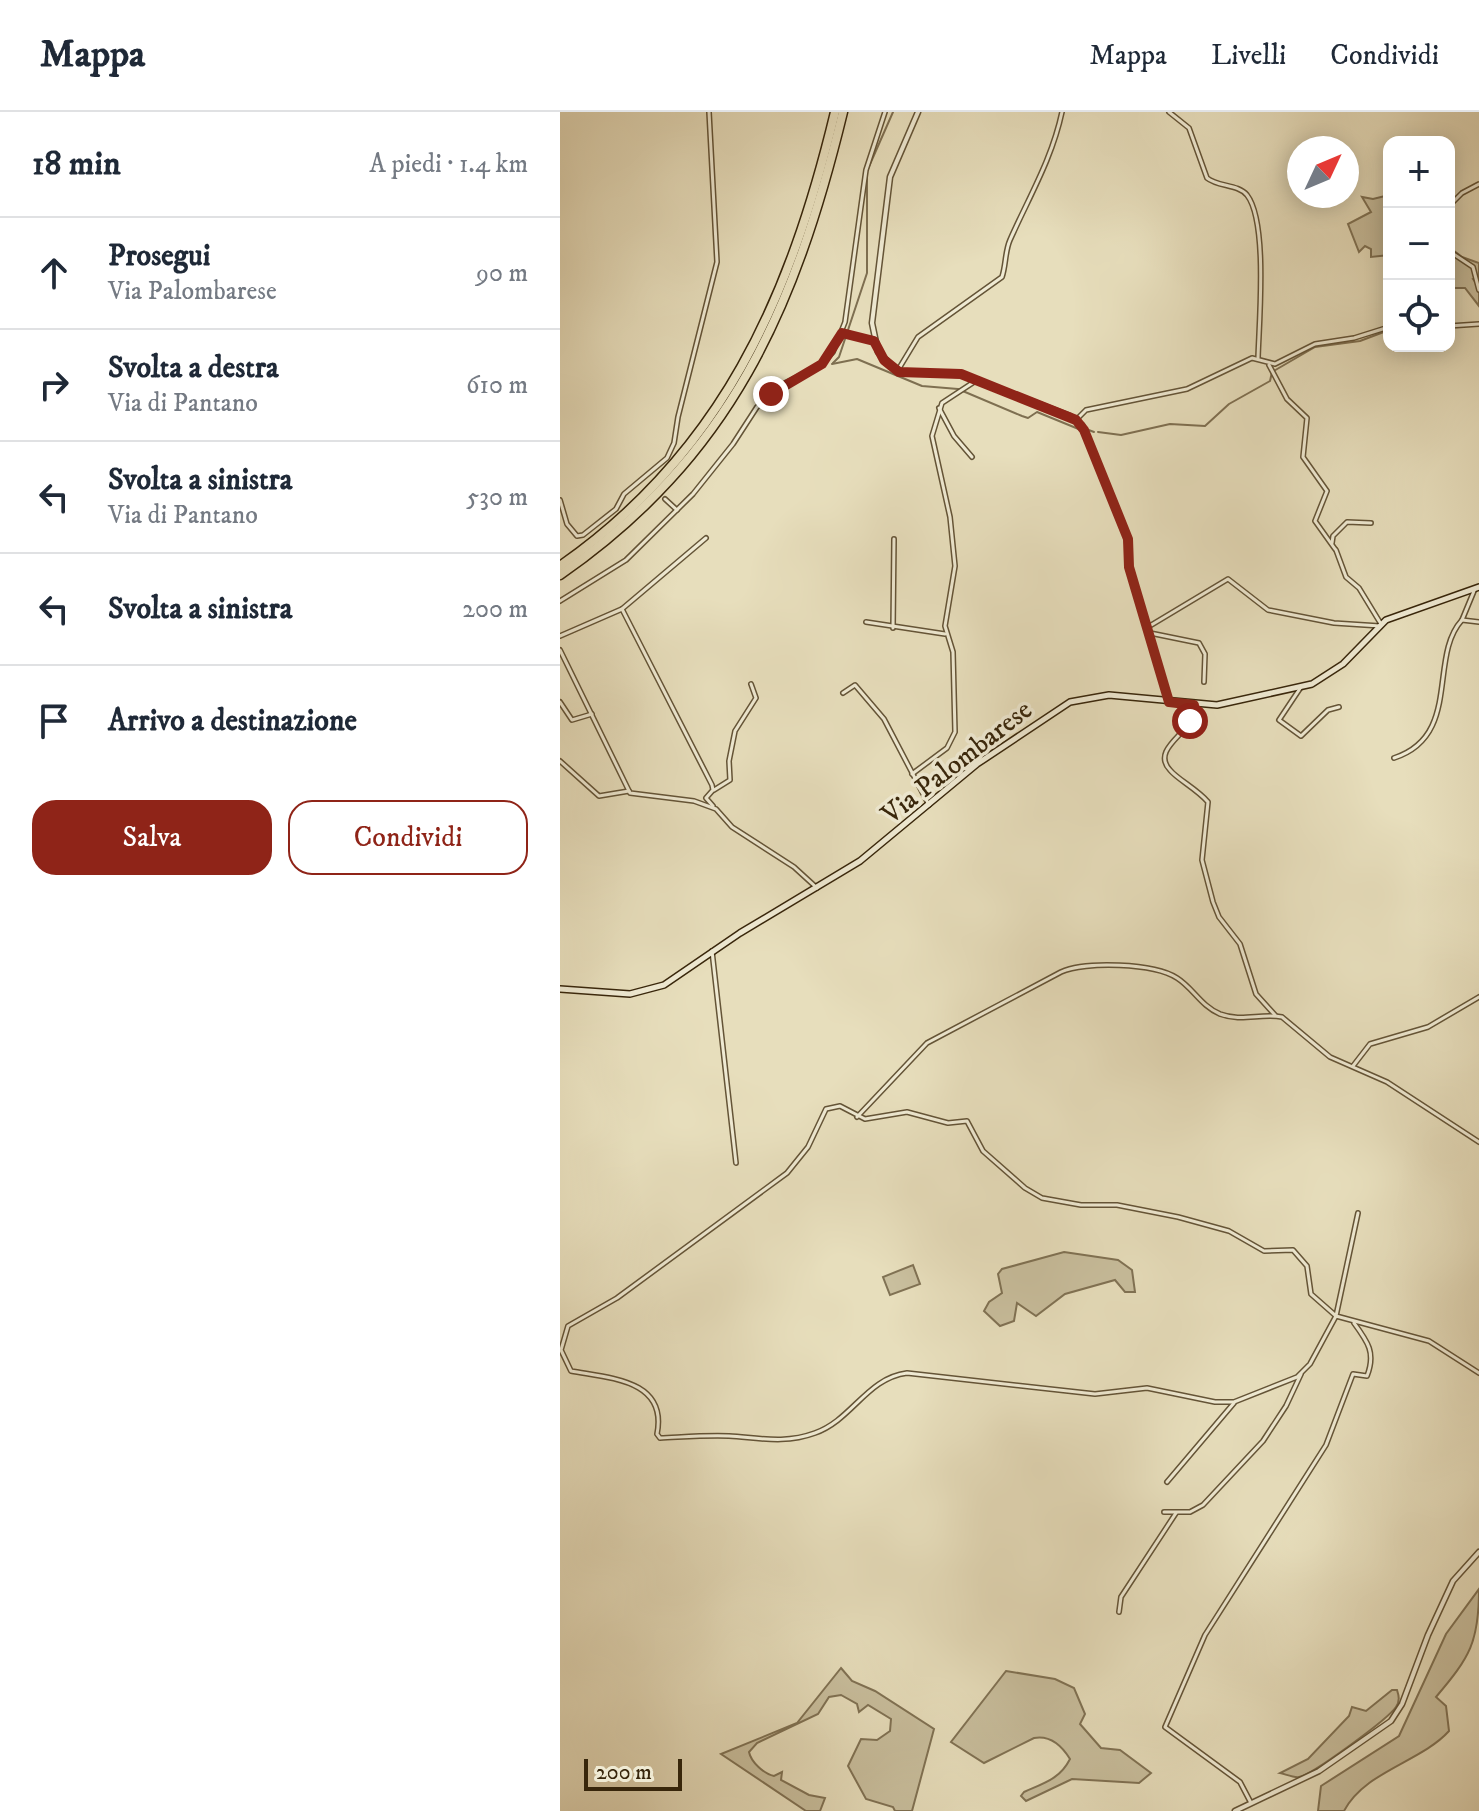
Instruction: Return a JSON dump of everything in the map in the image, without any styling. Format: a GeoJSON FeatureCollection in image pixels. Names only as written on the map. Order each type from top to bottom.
{"type":"FeatureCollection","features":[{"type":"Feature","properties":{"kind":"highway"},"geometry":{"type":"LineString","coordinates":[[560,566],[593,543],[659,484],[725,399],[750,357],[791,265],[835,112]]}},
{"type":"Feature","properties":{"kind":"highway"},"geometry":{"type":"LineString","coordinates":[[560,575],[598,548],[664,489],[731,402],[783,305],[807,242],[843,112]]}},
{"type":"Feature","properties":{"kind":"main road","name":"Via Palombarese"},"geometry":{"type":"LineString","coordinates":[[560,989],[645,992],[667,983],[712,951],[864,858],[979,762],[1070,702],[1103,695],[1194,705],[1231,703],[1301,687],[1333,673],[1380,625],[1476,588]]}},
{"type":"Feature","properties":{"kind":"street"},"geometry":{"type":"LineString","coordinates":[[560,500],[569,527],[580,536],[616,510],[624,494],[667,457],[674,443],[696,341],[715,277],[709,112]]}},
{"type":"Feature","properties":{"kind":"street"},"geometry":{"type":"LineString","coordinates":[[560,601],[619,565],[677,510],[732,447],[757,407],[785,383],[822,364],[842,333],[865,175],[885,112]]}},
{"type":"Feature","properties":{"kind":"street"},"geometry":{"type":"LineString","coordinates":[[918,112],[890,177],[872,323],[874,341],[884,360],[898,371],[916,375],[959,374],[1076,420],[1084,430],[1128,539],[1129,567],[1169,702]]}},
{"type":"Feature","properties":{"kind":"street"},"geometry":{"type":"LineString","coordinates":[[898,371],[901,360],[918,337],[1002,277],[1009,243],[1028,196],[1047,165],[1062,112]]}},
{"type":"Feature","properties":{"kind":"street"},"geometry":{"type":"LineString","coordinates":[[1169,112],[1189,128],[1207,178],[1243,191],[1255,210],[1260,266],[1258,358]]}},
{"type":"Feature","properties":{"kind":"street"},"geometry":{"type":"LineString","coordinates":[[1455,200],[1479,184]]}},
{"type":"Feature","properties":{"kind":"street"},"geometry":{"type":"LineString","coordinates":[[1455,255],[1473,267],[1479,290]]}},
{"type":"Feature","properties":{"kind":"street"},"geometry":{"type":"LineString","coordinates":[[1455,326],[1479,324]]}},
{"type":"Feature","properties":{"kind":"street"},"geometry":{"type":"LineString","coordinates":[[1268,364],[1281,362],[1316,343],[1354,338],[1383,329]]}},
{"type":"Feature","properties":{"kind":"street"},"geometry":{"type":"LineString","coordinates":[[842,333],[874,341]]}},
{"type":"Feature","properties":{"kind":"street"},"geometry":{"type":"LineString","coordinates":[[1258,358],[1268,364],[1287,399],[1307,418],[1303,457],[1327,491],[1315,521],[1335,549]]}},
{"type":"Feature","properties":{"kind":"street"},"geometry":{"type":"LineString","coordinates":[[1076,420],[1086,410],[1187,389],[1258,358]]}},
{"type":"Feature","properties":{"kind":"street"},"geometry":{"type":"LineString","coordinates":[[912,774],[946,750],[954,736],[953,652],[946,635],[946,608],[955,566],[950,517],[932,442],[939,408],[944,401],[977,380]]}},
{"type":"Feature","properties":{"kind":"street"},"geometry":{"type":"LineString","coordinates":[[939,408],[955,438],[972,457]]}},
{"type":"Feature","properties":{"kind":"street"},"geometry":{"type":"LineString","coordinates":[[643,476],[649,484]]}},
{"type":"Feature","properties":{"kind":"street"},"geometry":{"type":"LineString","coordinates":[[665,499],[677,510]]}},
{"type":"Feature","properties":{"kind":"street"},"geometry":{"type":"LineString","coordinates":[[1371,523],[1351,520],[1340,526],[1331,539],[1347,579],[1357,586],[1380,625]]}},
{"type":"Feature","properties":{"kind":"street"},"geometry":{"type":"LineString","coordinates":[[560,636],[622,609],[706,538]]}},
{"type":"Feature","properties":{"kind":"street"},"geometry":{"type":"LineString","coordinates":[[893,628],[894,539]]}},
{"type":"Feature","properties":{"kind":"street"},"geometry":{"type":"LineString","coordinates":[[1149,630],[1227,579],[1270,611],[1334,623],[1380,625]]}},
{"type":"Feature","properties":{"kind":"street"},"geometry":{"type":"LineString","coordinates":[[1394,758],[1421,745],[1442,696],[1452,636],[1476,588]]}},
{"type":"Feature","properties":{"kind":"street"},"geometry":{"type":"LineString","coordinates":[[622,609],[713,790]]}},
{"type":"Feature","properties":{"kind":"street"},"geometry":{"type":"LineString","coordinates":[[1462,620],[1479,622]]}},
{"type":"Feature","properties":{"kind":"street"},"geometry":{"type":"LineString","coordinates":[[866,622],[893,628],[937,630],[946,635]]}},
{"type":"Feature","properties":{"kind":"street"},"geometry":{"type":"LineString","coordinates":[[1149,630],[1199,643],[1205,654],[1204,682]]}},
{"type":"Feature","properties":{"kind":"street"},"geometry":{"type":"LineString","coordinates":[[560,650],[629,791],[635,795],[694,801],[716,809]]}},
{"type":"Feature","properties":{"kind":"street"},"geometry":{"type":"LineString","coordinates":[[751,684],[755,699],[735,732],[730,780],[706,798],[733,828],[794,867],[817,888]]}},
{"type":"Feature","properties":{"kind":"street"},"geometry":{"type":"LineString","coordinates":[[843,693],[855,685],[879,711],[929,805]]}},
{"type":"Feature","properties":{"kind":"street"},"geometry":{"type":"LineString","coordinates":[[1301,687],[1279,721],[1301,736],[1328,710],[1339,707]]}},
{"type":"Feature","properties":{"kind":"street"},"geometry":{"type":"LineString","coordinates":[[560,702],[572,720],[592,714]]}},
{"type":"Feature","properties":{"kind":"street"},"geometry":{"type":"LineString","coordinates":[[1194,705],[1188,724],[1167,749],[1166,763],[1171,772],[1184,779],[1208,801],[1201,859],[1214,904],[1241,945],[1256,994],[1276,1016]]}},
{"type":"Feature","properties":{"kind":"street"},"geometry":{"type":"LineString","coordinates":[[560,761],[598,796],[629,791]]}},
{"type":"Feature","properties":{"kind":"street"},"geometry":{"type":"LineString","coordinates":[[712,951],[736,1163]]}},
{"type":"Feature","properties":{"kind":"street"},"geometry":{"type":"LineString","coordinates":[[857,1117],[927,1043],[1076,967],[1154,968],[1180,980],[1204,1004],[1221,1014],[1246,1018],[1284,1018],[1332,1059],[1388,1083],[1479,1142]]}},
{"type":"Feature","properties":{"kind":"street"},"geometry":{"type":"LineString","coordinates":[[1353,1066],[1369,1045],[1430,1026],[1479,997]]}},
{"type":"Feature","properties":{"kind":"street"},"geometry":{"type":"LineString","coordinates":[[1301,1374],[1237,1401],[1222,1403],[1147,1388],[1095,1394],[907,1373],[883,1379],[845,1416],[809,1435],[780,1441],[725,1436],[660,1438],[657,1434],[658,1412],[639,1390],[621,1379],[569,1370],[561,1349],[568,1326],[620,1296],[784,1175],[805,1150],[827,1108],[841,1106],[857,1117],[871,1119],[909,1112],[947,1123],[967,1121],[981,1149],[1021,1185],[1042,1198],[1079,1205],[1117,1205],[1178,1217],[1231,1231],[1264,1251],[1293,1250],[1307,1266],[1311,1294],[1336,1316],[1429,1341],[1479,1373]]}},
{"type":"Feature","properties":{"kind":"street"},"geometry":{"type":"LineString","coordinates":[[1164,1512],[1199,1508],[1255,1452],[1282,1413],[1336,1316],[1358,1213]]}},
{"type":"Feature","properties":{"kind":"street"},"geometry":{"type":"LineString","coordinates":[[1251,1803],[1240,1782],[1165,1727],[1205,1635],[1326,1445],[1353,1374],[1367,1376],[1373,1361],[1372,1352],[1354,1323]]}},
{"type":"Feature","properties":{"kind":"street"},"geometry":{"type":"LineString","coordinates":[[1167,1482],[1237,1401]]}},
{"type":"Feature","properties":{"kind":"street"},"geometry":{"type":"LineString","coordinates":[[1119,1612],[1120,1598],[1176,1513]]}},
{"type":"Feature","properties":{"kind":"street"},"geometry":{"type":"LineString","coordinates":[[1235,1811],[1321,1770],[1391,1721],[1401,1706],[1452,1583],[1479,1552]]}},
{"type":"Feature","properties":{"kind":"shaded area"},"geometry":{"type":"Polygon","coordinates":[[[1383,196],[1383,256],[1371,257],[1371,249],[1365,246],[1359,252],[1348,224],[1371,212],[1362,197],[1383,196]]]}},
{"type":"Feature","properties":{"kind":"shaded area"},"geometry":{"type":"Polygon","coordinates":[[[1455,252],[1479,263],[1479,277],[1473,279],[1479,287],[1479,306],[1465,288],[1455,288],[1455,252]]]}},
{"type":"Feature","properties":{"kind":"shaded area"},"geometry":{"type":"Polygon","coordinates":[[[1064,1252],[1118,1260],[1132,1270],[1135,1292],[1125,1292],[1115,1280],[1065,1294],[1036,1316],[1017,1303],[1014,1321],[1000,1326],[984,1311],[989,1302],[1002,1293],[998,1274],[1002,1269],[1064,1252]]]}},
{"type":"Feature","properties":{"kind":"shaded area"},"geometry":{"type":"Polygon","coordinates":[[[913,1265],[920,1284],[890,1295],[883,1277],[913,1265]]]}},
{"type":"Feature","properties":{"kind":"shaded area"},"geometry":{"type":"Polygon","coordinates":[[[1479,1589],[1477,1623],[1470,1648],[1457,1671],[1436,1697],[1446,1706],[1449,1731],[1424,1751],[1365,1786],[1344,1811],[1318,1811],[1321,1786],[1399,1736],[1446,1634],[1479,1589]]]}},
{"type":"Feature","properties":{"kind":"shaded area"},"geometry":{"type":"Polygon","coordinates":[[[841,1668],[852,1681],[875,1691],[934,1729],[912,1811],[895,1811],[893,1807],[866,1799],[848,1766],[861,1739],[877,1740],[890,1731],[891,1719],[868,1705],[859,1712],[857,1704],[841,1695],[829,1697],[818,1714],[757,1743],[749,1752],[766,1773],[774,1776],[782,1772],[781,1780],[809,1795],[825,1798],[820,1811],[806,1811],[721,1754],[797,1723],[841,1668]]]}},
{"type":"Feature","properties":{"kind":"shaded area"},"geometry":{"type":"Polygon","coordinates":[[[1006,1671],[1055,1679],[1074,1688],[1085,1714],[1080,1724],[1101,1748],[1120,1750],[1151,1773],[1139,1783],[1072,1779],[1026,1801],[1021,1796],[1024,1792],[1051,1780],[1066,1766],[1070,1759],[1059,1746],[1045,1738],[1034,1738],[984,1763],[951,1742],[1006,1671]]]}},
{"type":"Feature","properties":{"kind":"shaded area"},"geometry":{"type":"Polygon","coordinates":[[[1392,1690],[1397,1690],[1398,1694],[1396,1707],[1349,1746],[1307,1774],[1299,1777],[1280,1773],[1308,1759],[1349,1716],[1352,1707],[1366,1711],[1392,1690]]]}},
{"type":"Feature","properties":{"kind":"waterway"},"geometry":{"type":"LineString","coordinates":[[833,363],[839,357],[867,273],[867,171],[893,112]]}},
{"type":"Feature","properties":{"kind":"waterway"},"geometry":{"type":"LineString","coordinates":[[1098,432],[1121,435],[1170,424],[1205,426],[1229,404],[1270,381],[1272,372],[1315,347],[1360,341],[1383,332]]}},
{"type":"Feature","properties":{"kind":"waterway"},"geometry":{"type":"LineString","coordinates":[[832,364],[857,359],[922,386],[958,389],[1022,416],[1028,418],[1037,412],[1081,430]]}},
{"type":"Feature","properties":{"kind":"waterway"},"geometry":{"type":"LineString","coordinates":[[1086,429],[1094,432]]}},
{"type":"Feature","properties":{"kind":"route"},"geometry":{"type":"LineString","coordinates":[[771,394],[786,382],[822,364],[833,352],[842,333],[874,341],[879,354],[899,372],[916,375],[961,374],[1012,397],[1076,420],[1084,430],[1128,539],[1129,567],[1169,702],[1194,705],[1190,721]]}}]}
